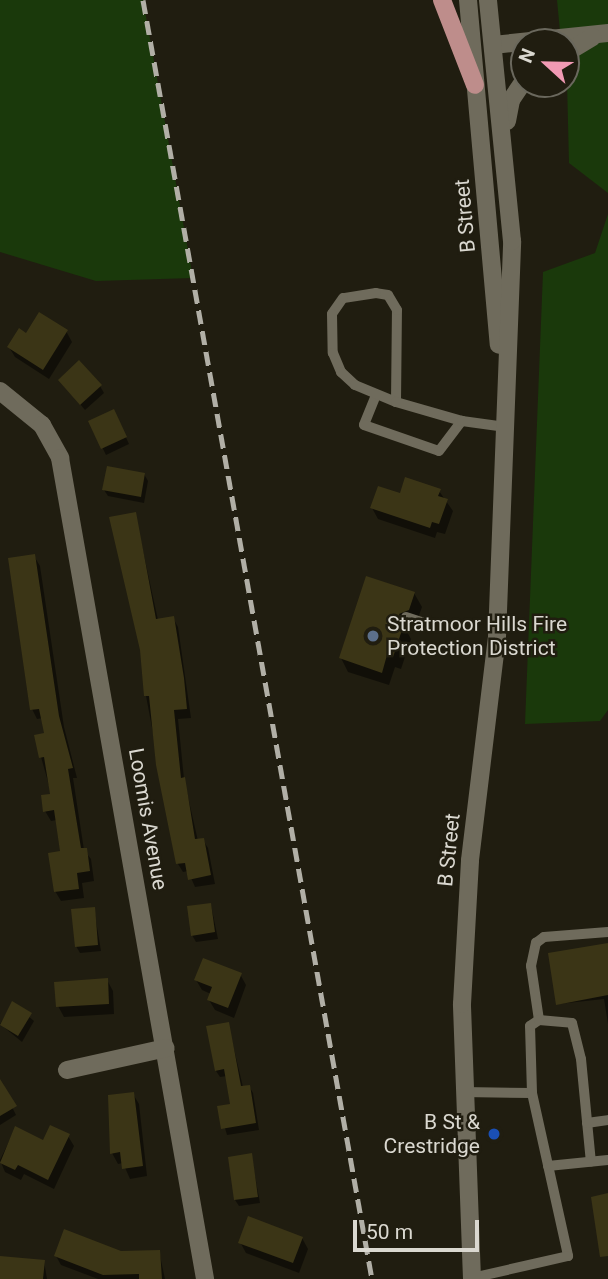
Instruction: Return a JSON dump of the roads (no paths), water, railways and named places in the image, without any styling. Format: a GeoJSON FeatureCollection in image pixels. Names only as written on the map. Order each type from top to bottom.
{"type":"FeatureCollection","features":[{"type":"Feature","properties":{"kind":"main road"},"geometry":{"type":"LineString","coordinates":[[442,0],[475,85]]}},
{"type":"Feature","properties":{"kind":"main road","name":"B Street"},"geometry":{"type":"LineString","coordinates":[[468,0],[507,427]]}},
{"type":"Feature","properties":{"kind":"main road","name":"B Street"},"geometry":{"type":"LineString","coordinates":[[470,1279],[462,1092],[466,904],[497,636],[512,241],[488,0]]}},
{"type":"Feature","properties":{"kind":"main road"},"geometry":{"type":"LineString","coordinates":[[493,45],[603,33]]}},
{"type":"Feature","properties":{"kind":"main road"},"geometry":{"type":"LineString","coordinates":[[580,45],[603,33]]}},
{"type":"Feature","properties":{"kind":"main road"},"geometry":{"type":"LineString","coordinates":[[503,138],[512,98]]}},
{"type":"Feature","properties":{"kind":"main road","name":"Loomis Avenue"},"geometry":{"type":"LineString","coordinates":[[0,391],[42,425],[60,458],[205,1279]]}},
{"type":"Feature","properties":{"kind":"main road"},"geometry":{"type":"LineString","coordinates":[[67,1070],[166,1048]]}},
{"type":"Feature","properties":{"kind":"lane"},"geometry":{"type":"LineString","coordinates":[[396,402],[397,310],[388,295],[357,294],[335,305],[333,353],[348,379],[376,395],[396,402],[462,421],[507,427]]}},
{"type":"Feature","properties":{"kind":"lane"},"geometry":{"type":"LineString","coordinates":[[376,395],[364,425],[439,450],[462,421]]}},
{"type":"Feature","properties":{"kind":"lane"},"geometry":{"type":"LineString","coordinates":[[407,617],[437,626]]}},
{"type":"Feature","properties":{"kind":"lane"},"geometry":{"type":"LineString","coordinates":[[539,1020],[531,966],[536,943],[544,937],[608,932]]}},
{"type":"Feature","properties":{"kind":"lane"},"geometry":{"type":"LineString","coordinates":[[470,1279],[566,1259],[532,1093],[530,1026],[539,1020],[566,1021],[576,1026],[591,1162]]}},
{"type":"Feature","properties":{"kind":"lane"},"geometry":{"type":"LineString","coordinates":[[462,1092],[532,1093]]}},
{"type":"Feature","properties":{"kind":"lane"},"geometry":{"type":"LineString","coordinates":[[587,1123],[608,1120]]}},
{"type":"Feature","properties":{"kind":"lane"},"geometry":{"type":"LineString","coordinates":[[548,1166],[608,1160]]}},
{"type":"Feature","properties":{"kind":"railway"},"geometry":{"type":"LineString","coordinates":[[143,0],[372,1279]]}},
{"type":"Feature","properties":{"kind":"place","name":"Stratmoor Hills Fire Protection District"},"geometry":{"type":"Point","coordinates":[373,636]}},
{"type":"Feature","properties":{"kind":"place","name":"B St & Crestridge"},"geometry":{"type":"Point","coordinates":[494,1134]}}]}
